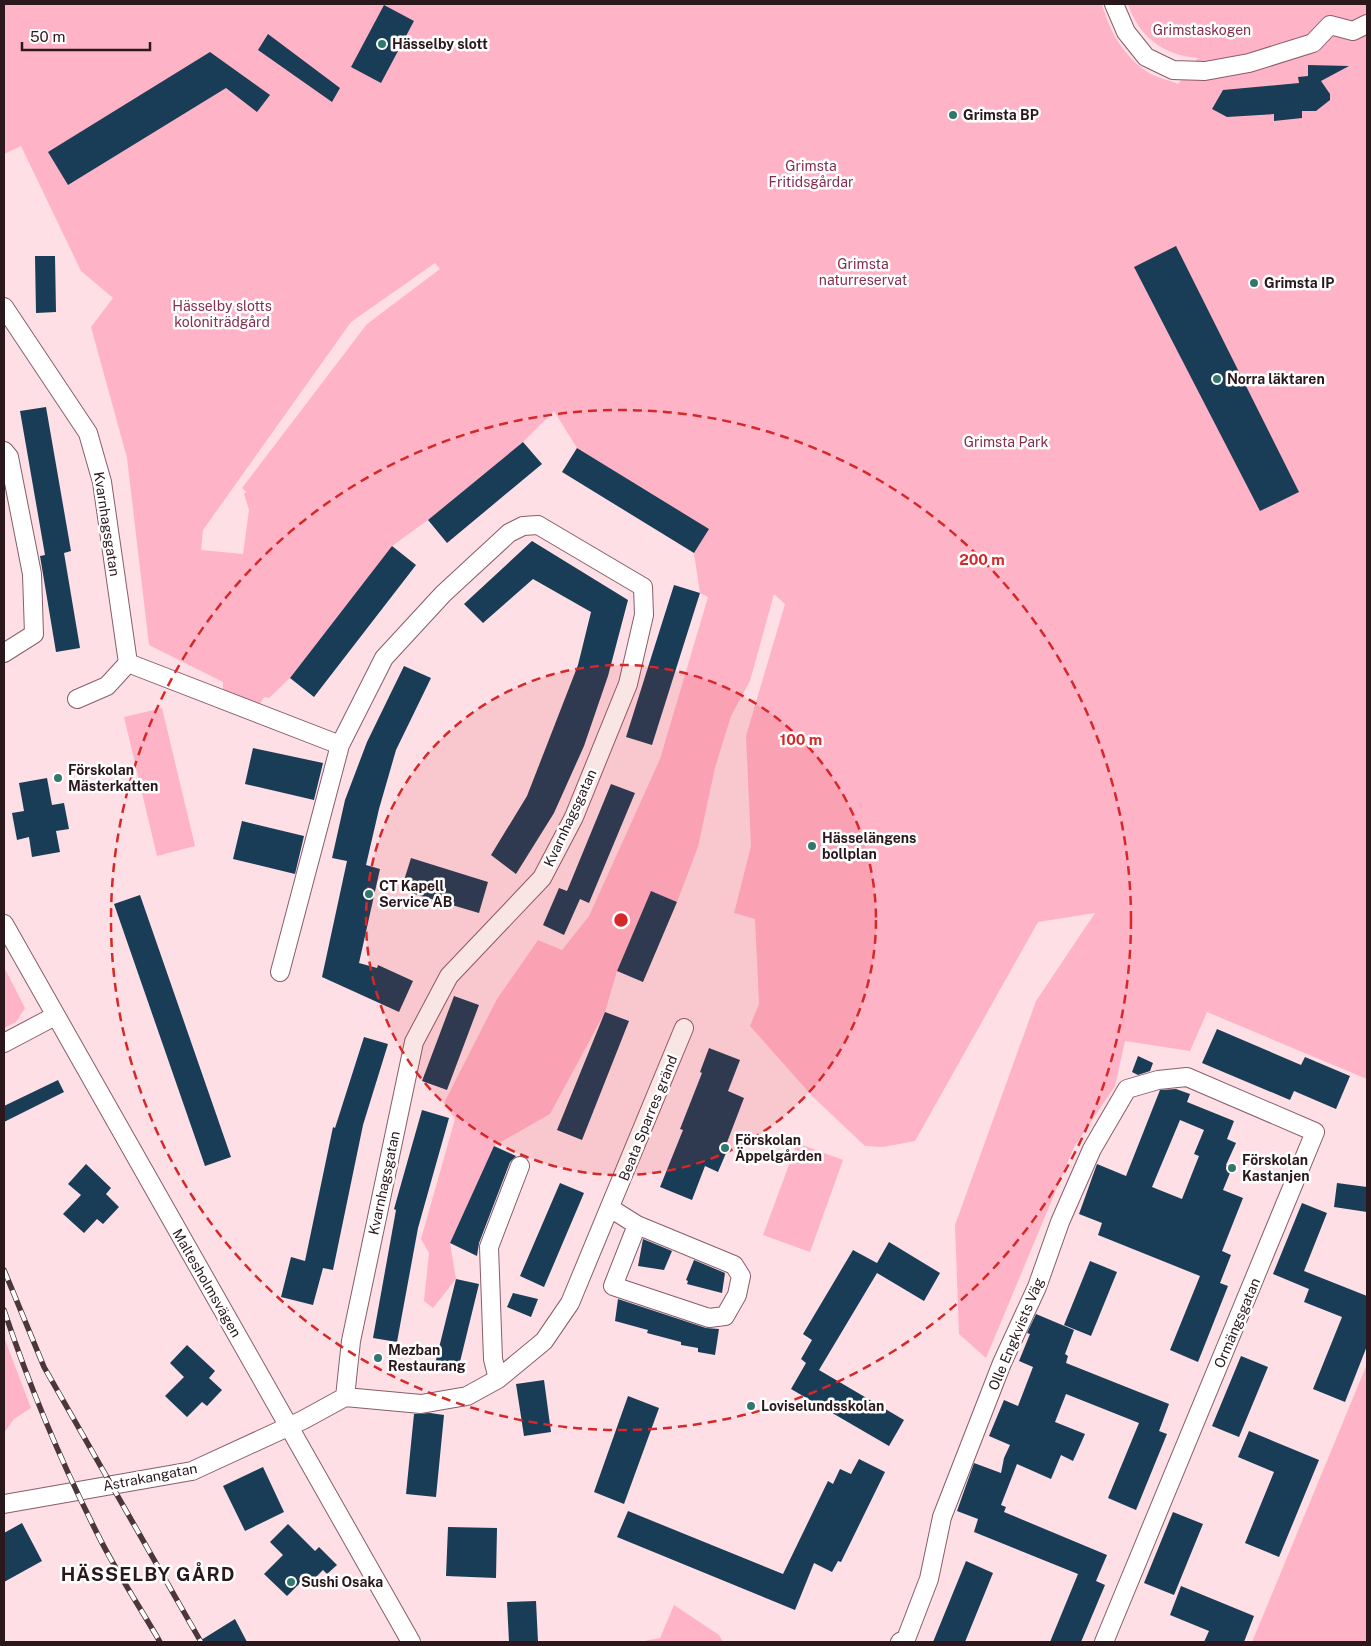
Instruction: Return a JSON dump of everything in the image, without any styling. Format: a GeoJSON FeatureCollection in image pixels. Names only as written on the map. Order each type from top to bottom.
{"type":"FeatureCollection","features":[{"type":"Feature","properties":{"kind":"street"},"geometry":{"type":"LineString","coordinates":[[1114,4],[1126,32],[1146,57],[1173,70],[1205,71],[1249,63],[1313,43],[1330,25],[1353,31],[1367,24]]}},
{"type":"Feature","properties":{"kind":"street","name":"Kvarnhagsgatan"},"geometry":{"type":"LineString","coordinates":[[7,318],[88,433],[102,482],[128,663]]}},
{"type":"Feature","properties":{"kind":"street"},"geometry":{"type":"LineString","coordinates":[[4,451],[10,457],[32,574],[34,634],[4,653]]}},
{"type":"Feature","properties":{"kind":"street","name":"Kvarnhagsgatan"},"geometry":{"type":"LineString","coordinates":[[280,972],[340,745],[384,658],[443,594],[510,533],[523,526],[538,525],[642,587],[644,615],[628,684],[574,817],[542,878],[449,976],[414,1042],[351,1341],[345,1397]]}},
{"type":"Feature","properties":{"kind":"street"},"geometry":{"type":"LineString","coordinates":[[77,700],[107,686],[128,663],[340,745]]}},
{"type":"Feature","properties":{"kind":"street","name":"Maltesholmsvägen"},"geometry":{"type":"LineString","coordinates":[[4,924],[411,1642]]}},
{"type":"Feature","properties":{"kind":"street"},"geometry":{"type":"LineString","coordinates":[[4,1044],[55,1016]]}},
{"type":"Feature","properties":{"kind":"street","name":"Beata Sparres gränd"},"geometry":{"type":"LineString","coordinates":[[345,1397],[421,1404],[467,1396],[498,1380],[544,1341],[570,1303],[684,1028]]}},
{"type":"Feature","properties":{"kind":"street","name":"Olle Engkvists Väg"},"geometry":{"type":"LineString","coordinates":[[900,1642],[906,1639],[930,1579],[942,1517],[1002,1363],[1037,1287],[1060,1222],[1092,1149],[1127,1089],[1158,1080],[1187,1077]]}},
{"type":"Feature","properties":{"kind":"street","name":"Ormängsgatan"},"geometry":{"type":"LineString","coordinates":[[1104,1642],[1316,1132],[1187,1077]]}},
{"type":"Feature","properties":{"kind":"street"},"geometry":{"type":"LineString","coordinates":[[498,1380],[493,1360],[489,1246],[520,1166]]}},
{"type":"Feature","properties":{"kind":"street"},"geometry":{"type":"LineString","coordinates":[[610,1208],[637,1225],[734,1265],[741,1276],[737,1295],[725,1316],[709,1318],[613,1286],[637,1225]]}},
{"type":"Feature","properties":{"kind":"street"},"geometry":{"type":"LineString","coordinates":[[289,1427],[345,1397]]}},
{"type":"Feature","properties":{"kind":"street","name":"Astrakangatan"},"geometry":{"type":"LineString","coordinates":[[4,1504],[192,1471],[289,1427]]}},
{"type":"Feature","properties":{"kind":"green space"},"geometry":{"type":"Polygon","coordinates":[[[4,4],[1102,4],[1109,24],[1125,52],[1149,73],[1178,84],[1198,58],[1174,53],[1154,42],[1139,26],[1128,4],[1367,4],[1367,1079],[1207,1012],[1190,1051],[1125,1041],[1115,1086],[1074,1147],[986,1358],[959,1334],[955,1225],[1036,1001],[1095,913],[1038,922],[915,1141],[883,1147],[865,1146],[813,1097],[750,1026],[759,1004],[755,919],[734,913],[751,846],[746,736],[785,604],[774,594],[750,681],[731,716],[715,768],[698,847],[677,902],[651,891],[617,971],[605,1012],[550,1114],[494,1146],[450,1243],[456,1279],[433,1308],[424,1301],[429,1253],[421,1239],[455,1119],[444,1103],[497,999],[538,940],[562,950],[589,916],[660,759],[708,597],[700,593],[694,553],[708,529],[577,448],[554,411],[523,442],[428,520],[392,546],[290,678],[269,698],[264,697],[260,704],[223,690],[223,682],[149,645],[127,458],[91,327],[113,298],[81,271],[21,146],[4,154],[4,4]],[[435,263],[351,322],[203,530],[201,550],[243,554],[249,510],[244,494],[246,492],[242,488],[367,324],[440,269],[435,263]]]}},
{"type":"Feature","properties":{"kind":"green space"},"geometry":{"type":"Polygon","coordinates":[[[162,708],[195,846],[157,856],[124,717],[162,708]]]}},
{"type":"Feature","properties":{"kind":"green space"},"geometry":{"type":"Polygon","coordinates":[[[4,967],[25,1008],[16,1022],[4,1028],[4,967]]]}},
{"type":"Feature","properties":{"kind":"green space"},"geometry":{"type":"Polygon","coordinates":[[[797,1143],[843,1160],[810,1252],[763,1235],[797,1143]]]}},
{"type":"Feature","properties":{"kind":"green space"},"geometry":{"type":"Polygon","coordinates":[[[4,1337],[31,1408],[14,1419],[4,1433],[4,1337]]]}},
{"type":"Feature","properties":{"kind":"green space"},"geometry":{"type":"Polygon","coordinates":[[[1367,1364],[1367,1642],[1252,1642],[1267,1606],[1367,1364]]]}},
{"type":"Feature","properties":{"kind":"green space"},"geometry":{"type":"Polygon","coordinates":[[[674,1605],[719,1635],[723,1642],[639,1642],[660,1638],[674,1605]]]}},
{"type":"Feature","properties":{"kind":"building","name":"Hässelby slott"},"geometry":{"type":"Polygon","coordinates":[[[384,5],[414,21],[381,83],[351,67],[384,5]]]}},
{"type":"Feature","properties":{"kind":"building"},"geometry":{"type":"Polygon","coordinates":[[[268,34],[340,88],[332,102],[258,50],[268,34]]]}},
{"type":"Feature","properties":{"kind":"building"},"geometry":{"type":"Polygon","coordinates":[[[210,52],[270,95],[257,112],[226,88],[68,185],[48,152],[210,52]]]}},
{"type":"Feature","properties":{"kind":"building"},"geometry":{"type":"Polygon","coordinates":[[[1308,65],[1349,66],[1321,81],[1330,94],[1330,100],[1316,111],[1302,111],[1302,118],[1274,121],[1274,114],[1227,117],[1212,109],[1223,90],[1299,83],[1298,77],[1308,76],[1308,65]]]}},
{"type":"Feature","properties":{"kind":"building","name":"Norra läktaren"},"geometry":{"type":"Polygon","coordinates":[[[1176,246],[1299,492],[1260,511],[1134,267],[1176,246]]]}},
{"type":"Feature","properties":{"kind":"building"},"geometry":{"type":"Polygon","coordinates":[[[35,256],[55,256],[56,312],[36,313],[35,256]]]}},
{"type":"Feature","properties":{"kind":"building"},"geometry":{"type":"Polygon","coordinates":[[[46,407],[71,551],[64,553],[80,648],[56,652],[40,556],[45,555],[20,411],[46,407]]]}},
{"type":"Feature","properties":{"kind":"building"},"geometry":{"type":"Polygon","coordinates":[[[523,442],[542,464],[447,543],[428,520],[523,442]]]}},
{"type":"Feature","properties":{"kind":"building"},"geometry":{"type":"Polygon","coordinates":[[[577,448],[709,529],[694,553],[562,472],[577,448]]]}},
{"type":"Feature","properties":{"kind":"building"},"geometry":{"type":"Polygon","coordinates":[[[532,541],[628,600],[608,676],[584,746],[554,813],[516,874],[491,855],[527,796],[578,665],[591,612],[533,579],[483,623],[464,604],[532,541]]]}},
{"type":"Feature","properties":{"kind":"building"},"geometry":{"type":"Polygon","coordinates":[[[392,546],[416,565],[314,697],[290,678],[392,546]]]}},
{"type":"Feature","properties":{"kind":"building"},"geometry":{"type":"Polygon","coordinates":[[[674,585],[700,593],[652,745],[626,737],[674,585]]]}},
{"type":"Feature","properties":{"kind":"building"},"geometry":{"type":"Polygon","coordinates":[[[404,666],[431,678],[396,750],[379,809],[366,865],[380,869],[359,963],[377,968],[378,965],[413,981],[399,1012],[322,977],[347,861],[332,858],[345,800],[367,742],[404,666]]]}},
{"type":"Feature","properties":{"kind":"building"},"geometry":{"type":"Polygon","coordinates":[[[253,748],[323,763],[314,800],[245,784],[253,748]]]}},
{"type":"Feature","properties":{"kind":"building"},"geometry":{"type":"Polygon","coordinates":[[[47,778],[52,805],[64,803],[69,829],[56,831],[60,852],[32,857],[29,837],[17,840],[12,813],[24,811],[19,783],[47,778]]]}},
{"type":"Feature","properties":{"kind":"building"},"geometry":{"type":"Polygon","coordinates":[[[611,784],[635,793],[589,903],[580,899],[564,935],[543,925],[559,888],[567,891],[611,784]]]}},
{"type":"Feature","properties":{"kind":"building"},"geometry":{"type":"Polygon","coordinates":[[[242,821],[304,836],[295,874],[233,859],[242,821]]]}},
{"type":"Feature","properties":{"kind":"building"},"geometry":{"type":"Polygon","coordinates":[[[411,858],[488,882],[479,913],[401,890],[411,858]]]}},
{"type":"Feature","properties":{"kind":"building"},"geometry":{"type":"Polygon","coordinates":[[[651,891],[677,902],[643,982],[617,971],[651,891]]]}},
{"type":"Feature","properties":{"kind":"building"},"geometry":{"type":"Polygon","coordinates":[[[140,895],[231,1157],[205,1166],[114,904],[140,895]]]}},
{"type":"Feature","properties":{"kind":"building"},"geometry":{"type":"Polygon","coordinates":[[[454,996],[479,1005],[447,1090],[422,1081],[454,996]]]}},
{"type":"Feature","properties":{"kind":"building"},"geometry":{"type":"Polygon","coordinates":[[[605,1012],[629,1021],[582,1140],[557,1130],[605,1012]]]}},
{"type":"Feature","properties":{"kind":"building"},"geometry":{"type":"Polygon","coordinates":[[[1217,1029],[1301,1065],[1305,1057],[1350,1076],[1336,1109],[1294,1091],[1290,1100],[1202,1063],[1217,1029]]]}},
{"type":"Feature","properties":{"kind":"building"},"geometry":{"type":"Polygon","coordinates":[[[364,1037],[388,1044],[363,1125],[333,1270],[323,1268],[313,1305],[281,1297],[291,1257],[305,1261],[333,1127],[335,1128],[364,1037]]]}},
{"type":"Feature","properties":{"kind":"building"},"geometry":{"type":"Polygon","coordinates":[[[709,1048],[740,1060],[728,1091],[744,1098],[726,1145],[729,1146],[718,1172],[705,1166],[692,1200],[660,1187],[683,1130],[680,1129],[702,1073],[700,1072],[709,1048]]]}},
{"type":"Feature","properties":{"kind":"building"},"geometry":{"type":"Polygon","coordinates":[[[1138,1056],[1153,1063],[1150,1071],[1138,1075],[1132,1072],[1138,1056]]]}},
{"type":"Feature","properties":{"kind":"building"},"geometry":{"type":"Polygon","coordinates":[[[58,1080],[64,1092],[4,1122],[4,1106],[58,1080]]]}},
{"type":"Feature","properties":{"kind":"building"},"geometry":{"type":"Polygon","coordinates":[[[1176,1089],[1190,1094],[1187,1102],[1234,1121],[1227,1139],[1236,1143],[1226,1165],[1232,1168],[1223,1190],[1243,1198],[1222,1251],[1231,1255],[1220,1283],[1228,1286],[1198,1362],[1170,1350],[1200,1276],[1098,1235],[1102,1223],[1079,1214],[1097,1164],[1126,1176],[1160,1090],[1176,1089]],[[1180,1120],[1152,1187],[1182,1199],[1199,1156],[1194,1154],[1204,1130],[1180,1120]]]}},
{"type":"Feature","properties":{"kind":"building"},"geometry":{"type":"Polygon","coordinates":[[[422,1110],[449,1118],[418,1228],[397,1342],[373,1338],[396,1210],[394,1209],[422,1110]]]}},
{"type":"Feature","properties":{"kind":"building"},"geometry":{"type":"Polygon","coordinates":[[[494,1146],[516,1156],[510,1162],[479,1243],[477,1256],[450,1243],[494,1146]]]}},
{"type":"Feature","properties":{"kind":"building"},"geometry":{"type":"Polygon","coordinates":[[[86,1164],[111,1188],[106,1194],[119,1207],[103,1224],[97,1219],[84,1233],[63,1214],[81,1195],[68,1184],[86,1164]]]}},
{"type":"Feature","properties":{"kind":"building"},"geometry":{"type":"Polygon","coordinates":[[[560,1183],[584,1193],[544,1287],[520,1276],[560,1183]]]}},
{"type":"Feature","properties":{"kind":"building"},"geometry":{"type":"Polygon","coordinates":[[[1337,1183],[1367,1187],[1367,1212],[1334,1207],[1337,1183]]]}},
{"type":"Feature","properties":{"kind":"building"},"geometry":{"type":"Polygon","coordinates":[[[1302,1203],[1327,1213],[1304,1271],[1367,1296],[1367,1346],[1345,1402],[1313,1389],[1342,1317],[1304,1302],[1309,1289],[1273,1274],[1302,1203]]]}},
{"type":"Feature","properties":{"kind":"building"},"geometry":{"type":"Polygon","coordinates":[[[643,1239],[672,1251],[664,1270],[638,1266],[643,1239]]]}},
{"type":"Feature","properties":{"kind":"building"},"geometry":{"type":"Polygon","coordinates":[[[889,1242],[940,1273],[924,1301],[877,1273],[819,1370],[904,1420],[889,1446],[791,1389],[806,1363],[801,1359],[812,1340],[803,1334],[853,1250],[877,1263],[889,1242]]]}},
{"type":"Feature","properties":{"kind":"building"},"geometry":{"type":"Polygon","coordinates":[[[694,1260],[725,1273],[722,1293],[687,1284],[688,1281],[686,1280],[694,1260]]]}},
{"type":"Feature","properties":{"kind":"building"},"geometry":{"type":"Polygon","coordinates":[[[1090,1261],[1117,1272],[1091,1336],[1064,1325],[1090,1261]]]}},
{"type":"Feature","properties":{"kind":"building"},"geometry":{"type":"Polygon","coordinates":[[[456,1279],[479,1284],[458,1370],[435,1364],[456,1279]]]}},
{"type":"Feature","properties":{"kind":"building"},"geometry":{"type":"Polygon","coordinates":[[[513,1293],[538,1299],[531,1317],[507,1307],[513,1293]]]}},
{"type":"Feature","properties":{"kind":"building"},"geometry":{"type":"Polygon","coordinates":[[[618,1299],[706,1328],[719,1329],[715,1355],[698,1352],[698,1348],[681,1345],[681,1342],[647,1333],[648,1330],[615,1321],[618,1299]]]}},
{"type":"Feature","properties":{"kind":"building"},"geometry":{"type":"Polygon","coordinates":[[[1036,1314],[1074,1330],[1065,1354],[1068,1356],[1066,1363],[1169,1404],[1159,1431],[1167,1434],[1136,1510],[1108,1498],[1139,1423],[1066,1394],[1055,1422],[1085,1434],[1073,1461],[1061,1455],[1051,1479],[1017,1464],[1001,1505],[1006,1507],[1004,1512],[1107,1555],[1096,1581],[1105,1585],[1081,1642],[1050,1642],[1078,1574],[974,1532],[978,1519],[957,1511],[974,1463],[1001,1473],[1004,1458],[1010,1445],[989,1436],[1004,1400],[1018,1406],[1033,1367],[1019,1361],[1030,1334],[1027,1333],[1036,1314]]]}},
{"type":"Feature","properties":{"kind":"building"},"geometry":{"type":"Polygon","coordinates":[[[187,1345],[215,1371],[209,1378],[222,1390],[207,1406],[202,1402],[187,1417],[165,1396],[184,1377],[170,1363],[187,1345]]]}},
{"type":"Feature","properties":{"kind":"building"},"geometry":{"type":"Polygon","coordinates":[[[1241,1356],[1268,1367],[1239,1437],[1212,1426],[1241,1356]]]}},
{"type":"Feature","properties":{"kind":"building"},"geometry":{"type":"Polygon","coordinates":[[[544,1380],[551,1432],[524,1436],[516,1384],[544,1380]]]}},
{"type":"Feature","properties":{"kind":"building"},"geometry":{"type":"Polygon","coordinates":[[[628,1396],[659,1408],[624,1504],[594,1492],[628,1396]]]}},
{"type":"Feature","properties":{"kind":"building"},"geometry":{"type":"Polygon","coordinates":[[[430,1413],[444,1415],[436,1497],[406,1494],[414,1414],[430,1413]]]}},
{"type":"Feature","properties":{"kind":"building"},"geometry":{"type":"Polygon","coordinates":[[[1249,1431],[1319,1460],[1279,1557],[1245,1543],[1274,1472],[1238,1457],[1249,1431]]]}},
{"type":"Feature","properties":{"kind":"building"},"geometry":{"type":"Polygon","coordinates":[[[859,1459],[885,1472],[841,1562],[838,1561],[832,1572],[814,1563],[795,1610],[617,1537],[628,1511],[783,1574],[828,1481],[833,1484],[840,1469],[851,1474],[859,1459]]]}},
{"type":"Feature","properties":{"kind":"building"},"geometry":{"type":"Polygon","coordinates":[[[263,1467],[284,1512],[245,1531],[223,1486],[263,1467]]]}},
{"type":"Feature","properties":{"kind":"building"},"geometry":{"type":"Polygon","coordinates":[[[1173,1512],[1203,1524],[1174,1595],[1144,1583],[1173,1512]]]}},
{"type":"Feature","properties":{"kind":"building"},"geometry":{"type":"Polygon","coordinates":[[[22,1523],[42,1561],[4,1582],[4,1533],[22,1523]]]}},
{"type":"Feature","properties":{"kind":"building"},"geometry":{"type":"Polygon","coordinates":[[[288,1524],[315,1551],[319,1547],[337,1565],[327,1574],[323,1570],[307,1586],[302,1581],[287,1596],[264,1574],[283,1555],[270,1542],[288,1524]]]}},
{"type":"Feature","properties":{"kind":"building"},"geometry":{"type":"Polygon","coordinates":[[[448,1527],[497,1528],[496,1578],[446,1576],[448,1527]]]}},
{"type":"Feature","properties":{"kind":"building"},"geometry":{"type":"Polygon","coordinates":[[[966,1561],[993,1573],[965,1642],[933,1642],[966,1561]]]}},
{"type":"Feature","properties":{"kind":"building"},"geometry":{"type":"Polygon","coordinates":[[[1181,1586],[1254,1616],[1244,1642],[1204,1642],[1209,1631],[1170,1615],[1181,1586]]]}},
{"type":"Feature","properties":{"kind":"building"},"geometry":{"type":"Polygon","coordinates":[[[536,1601],[538,1642],[509,1642],[507,1602],[536,1601]]]}},
{"type":"Feature","properties":{"kind":"building"},"geometry":{"type":"Polygon","coordinates":[[[235,1619],[247,1642],[198,1642],[235,1619]]]}},
{"type":"Feature","properties":{"kind":"railway"},"geometry":{"type":"LineString","coordinates":[[4,1270],[44,1367],[201,1642]]}},
{"type":"Feature","properties":{"kind":"railway"},"geometry":{"type":"LineString","coordinates":[[4,1310],[47,1425],[72,1482],[106,1550],[160,1642]]}},
{"type":"Feature","properties":{"kind":"place","name":"Hässelby slott"},"geometry":{"type":"Point","coordinates":[382,44]}},
{"type":"Feature","properties":{"kind":"place","name":"Grimsta BP"},"geometry":{"type":"Point","coordinates":[953,115]}},
{"type":"Feature","properties":{"kind":"place","name":"Grimsta IP"},"geometry":{"type":"Point","coordinates":[1254,283]}},
{"type":"Feature","properties":{"kind":"place","name":"Norra läktaren"},"geometry":{"type":"Point","coordinates":[1217,379]}},
{"type":"Feature","properties":{"kind":"place","name":"Förskolan Mästerkatten"},"geometry":{"type":"Point","coordinates":[58,778]}},
{"type":"Feature","properties":{"kind":"place","name":"Hässelängens bollplan"},"geometry":{"type":"Point","coordinates":[812,846]}},
{"type":"Feature","properties":{"kind":"place","name":"CT Kapell Service AB"},"geometry":{"type":"Point","coordinates":[369,894]}},
{"type":"Feature","properties":{"kind":"place","name":"Förskolan Äppelgården"},"geometry":{"type":"Point","coordinates":[725,1148]}},
{"type":"Feature","properties":{"kind":"place","name":"Förskolan Kastanjen"},"geometry":{"type":"Point","coordinates":[1232,1168]}},
{"type":"Feature","properties":{"kind":"place","name":"Mezban Restaurang"},"geometry":{"type":"Point","coordinates":[378,1358]}},
{"type":"Feature","properties":{"kind":"place","name":"Loviselundsskolan"},"geometry":{"type":"Point","coordinates":[751,1406]}},
{"type":"Feature","properties":{"kind":"place","name":"Sushi Osaka"},"geometry":{"type":"Point","coordinates":[291,1582]}},
{"type":"Feature","properties":{"kind":"district","name":"HÄSSELBY GÅRD"},"geometry":{"type":"Point","coordinates":[148,1574]}},
{"type":"Feature","properties":{"kind":"park label","name":"Grimstaskogen"},"geometry":{"type":"Point","coordinates":[1202,30]}},
{"type":"Feature","properties":{"kind":"park label","name":"Grimsta Fritidsgårdar"},"geometry":{"type":"Point","coordinates":[811,174]}},
{"type":"Feature","properties":{"kind":"park label","name":"Grimsta naturreservat"},"geometry":{"type":"Point","coordinates":[863,272]}},
{"type":"Feature","properties":{"kind":"park label","name":"Hässelby slotts koloniträdgård"},"geometry":{"type":"Point","coordinates":[222,314]}},
{"type":"Feature","properties":{"kind":"park label","name":"Grimsta Park"},"geometry":{"type":"Point","coordinates":[1006,442]}}]}
